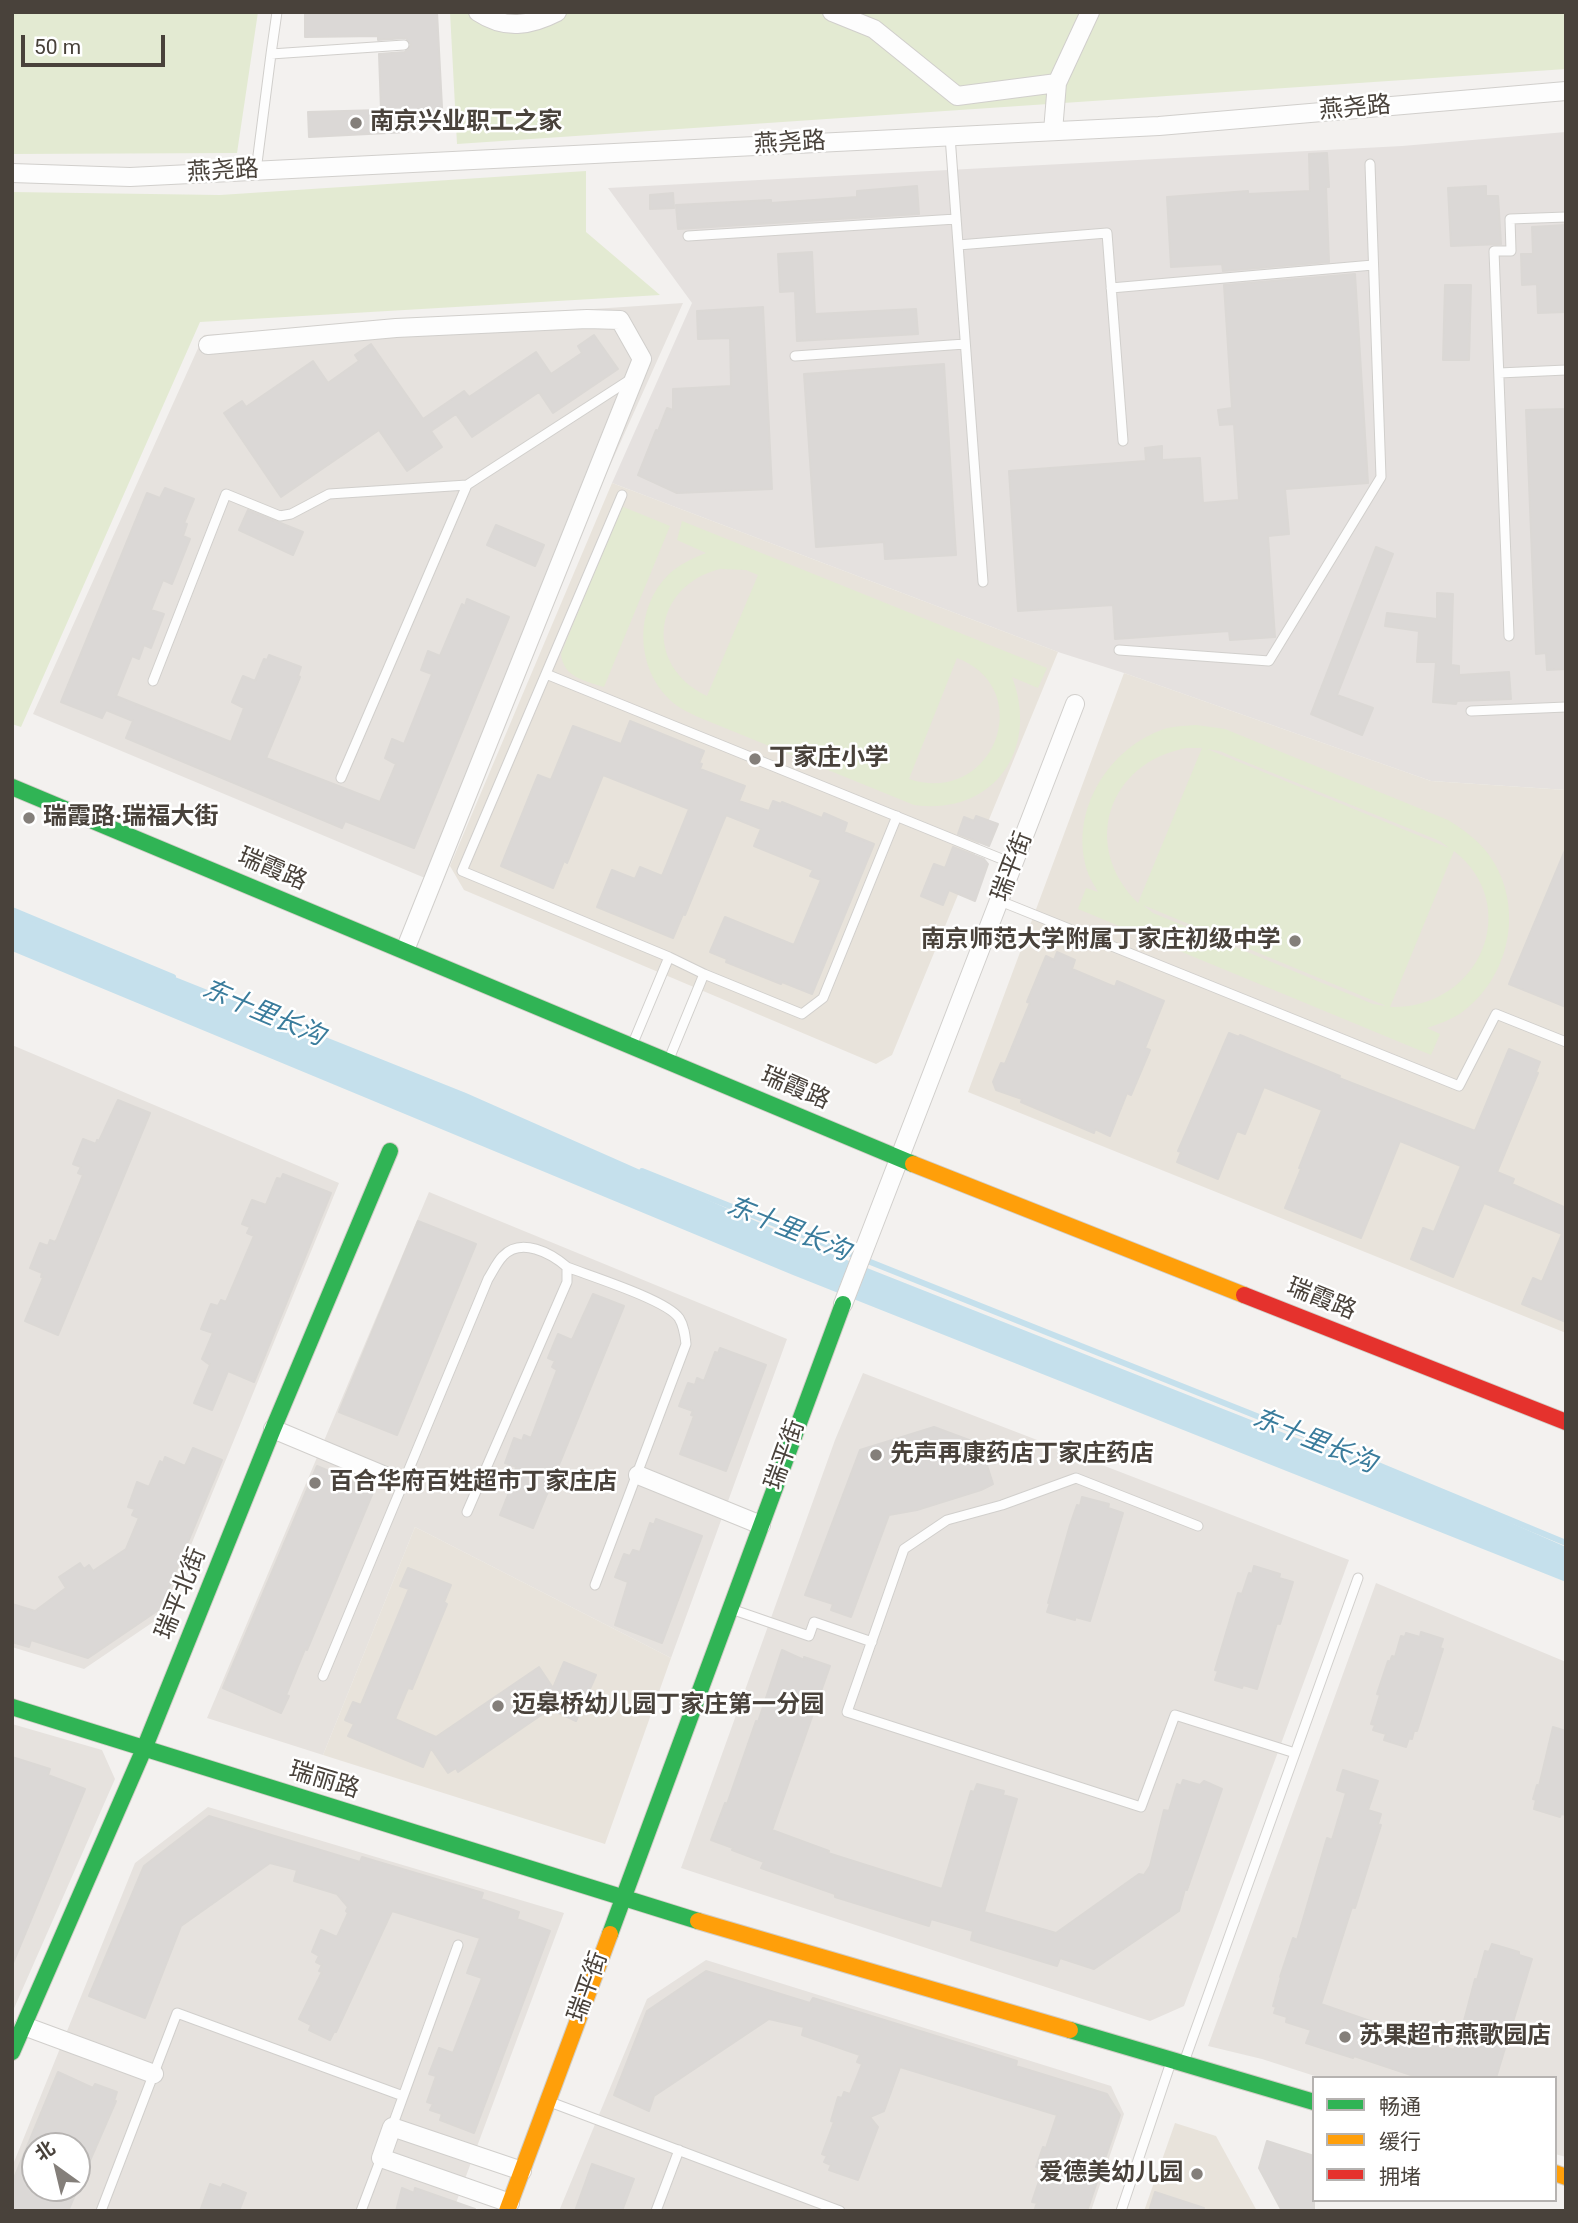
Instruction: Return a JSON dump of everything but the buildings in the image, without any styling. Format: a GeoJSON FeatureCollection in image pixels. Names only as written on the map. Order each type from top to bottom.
{"type":"FeatureCollection","features":[{"type":"Feature","properties":{"kind":"street"},"geometry":{"type":"LineString","coordinates":[[478,12],[506,24],[536,23],[557,12]]}},
{"type":"Feature","properties":{"kind":"street"},"geometry":{"type":"LineString","coordinates":[[832,12],[874,29],[957,96],[1058,83]]}},
{"type":"Feature","properties":{"kind":"street"},"geometry":{"type":"LineString","coordinates":[[1053,131],[1058,83],[1090,12]]}},
{"type":"Feature","properties":{"kind":"street","name":"燕尧路"},"geometry":{"type":"LineString","coordinates":[[12,173],[130,177],[1159,126],[1566,90]]}},
{"type":"Feature","properties":{"kind":"street"},"geometry":{"type":"LineString","coordinates":[[208,345],[397,328],[587,319],[620,320],[642,359],[405,950]]}},
{"type":"Feature","properties":{"kind":"street","name":"瑞平街"},"geometry":{"type":"LineString","coordinates":[[509,2207],[621,1898],[843,1304],[1075,704]]}},
{"type":"Feature","properties":{"kind":"street","name":"瑞霞路"},"geometry":{"type":"LineString","coordinates":[[12,787],[901,1158],[1566,1422]]}},
{"type":"Feature","properties":{"kind":"street","name":"瑞平北街"},"geometry":{"type":"LineString","coordinates":[[12,2052],[144,1749],[273,1429],[390,1151]]}},
{"type":"Feature","properties":{"kind":"street"},"geometry":{"type":"LineString","coordinates":[[273,1429],[402,1483]]}},
{"type":"Feature","properties":{"kind":"street"},"geometry":{"type":"LineString","coordinates":[[638,1475],[761,1525]]}},
{"type":"Feature","properties":{"kind":"street","name":"瑞丽路"},"geometry":{"type":"LineString","coordinates":[[12,1707],[621,1898],[1312,2101]]}},
{"type":"Feature","properties":{"kind":"street"},"geometry":{"type":"LineString","coordinates":[[23,2026],[154,2074]]}},
{"type":"Feature","properties":{"kind":"street"},"geometry":{"type":"LineString","coordinates":[[509,2207],[381,2158],[392,2127],[522,2171]]}},
{"type":"Feature","properties":{"kind":"lane"},"geometry":{"type":"LineString","coordinates":[[256,171],[277,12]]}},
{"type":"Feature","properties":{"kind":"lane"},"geometry":{"type":"LineString","coordinates":[[271,54],[404,45]]}},
{"type":"Feature","properties":{"kind":"lane"},"geometry":{"type":"LineString","coordinates":[[950,136],[983,582]]}},
{"type":"Feature","properties":{"kind":"lane"},"geometry":{"type":"LineString","coordinates":[[1119,650],[1269,661],[1381,477],[1370,164]]}},
{"type":"Feature","properties":{"kind":"lane"},"geometry":{"type":"LineString","coordinates":[[1508,636],[1494,251],[1511,251],[1510,219],[1566,216]]}},
{"type":"Feature","properties":{"kind":"lane"},"geometry":{"type":"LineString","coordinates":[[688,236],[956,219]]}},
{"type":"Feature","properties":{"kind":"lane"},"geometry":{"type":"LineString","coordinates":[[958,245],[1107,233],[1123,441]]}},
{"type":"Feature","properties":{"kind":"lane"},"geometry":{"type":"LineString","coordinates":[[1111,288],[1373,265]]}},
{"type":"Feature","properties":{"kind":"lane"},"geometry":{"type":"LineString","coordinates":[[795,356],[965,344]]}},
{"type":"Feature","properties":{"kind":"lane"},"geometry":{"type":"LineString","coordinates":[[1499,373],[1566,370]]}},
{"type":"Feature","properties":{"kind":"lane"},"geometry":{"type":"LineString","coordinates":[[153,681],[226,494],[280,516],[291,514],[329,494],[467,485],[636,376]]}},
{"type":"Feature","properties":{"kind":"lane"},"geometry":{"type":"LineString","coordinates":[[341,778],[467,485]]}},
{"type":"Feature","properties":{"kind":"lane"},"geometry":{"type":"LineString","coordinates":[[622,495],[462,871],[802,1014],[823,998],[897,816]]}},
{"type":"Feature","properties":{"kind":"lane"},"geometry":{"type":"LineString","coordinates":[[546,674],[1014,863]]}},
{"type":"Feature","properties":{"kind":"lane"},"geometry":{"type":"LineString","coordinates":[[1471,711],[1566,707]]}},
{"type":"Feature","properties":{"kind":"lane"},"geometry":{"type":"LineString","coordinates":[[1000,901],[1459,1086],[1496,1014],[1566,1042]]}},
{"type":"Feature","properties":{"kind":"lane"},"geometry":{"type":"LineString","coordinates":[[632,1045],[669,957]]}},
{"type":"Feature","properties":{"kind":"lane"},"geometry":{"type":"LineString","coordinates":[[668,1061],[704,974]]}},
{"type":"Feature","properties":{"kind":"lane"},"geometry":{"type":"LineString","coordinates":[[323,1676],[488,1279],[502,1256],[514,1247],[526,1247],[542,1252],[560,1260],[567,1267],[664,1305],[678,1316],[684,1330],[686,1345],[595,1585]]}},
{"type":"Feature","properties":{"kind":"lane"},"geometry":{"type":"LineString","coordinates":[[467,1512],[567,1282],[567,1267]]}},
{"type":"Feature","properties":{"kind":"lane"},"geometry":{"type":"LineString","coordinates":[[1198,1526],[1076,1478],[1002,1505],[947,1520],[904,1549],[847,1712],[1141,1807],[1175,1715],[1295,1753]]}},
{"type":"Feature","properties":{"kind":"lane"},"geometry":{"type":"LineString","coordinates":[[1121,2211],[1295,1753],[1358,1578]]}},
{"type":"Feature","properties":{"kind":"lane"},"geometry":{"type":"LineString","coordinates":[[730,1608],[809,1636],[814,1622],[872,1642]]}},
{"type":"Feature","properties":{"kind":"lane"},"geometry":{"type":"LineString","coordinates":[[392,2127],[458,1945]]}},
{"type":"Feature","properties":{"kind":"lane"},"geometry":{"type":"LineString","coordinates":[[101,2211],[177,2013],[403,2096]]}},
{"type":"Feature","properties":{"kind":"lane"},"geometry":{"type":"LineString","coordinates":[[547,2101],[840,2211]]}},
{"type":"Feature","properties":{"kind":"lane"},"geometry":{"type":"LineString","coordinates":[[656,2211],[679,2150]]}},
{"type":"Feature","properties":{"kind":"lane"},"geometry":{"type":"LineString","coordinates":[[361,2211],[381,2158]]}},
{"type":"Feature","properties":{"kind":"shaded area"},"geometry":{"type":"Polygon","coordinates":[[[1566,132],[1566,790],[1431,781],[1058,652],[612,483],[692,303],[608,188],[1402,146],[1566,132]]]}},
{"type":"Feature","properties":{"kind":"shaded area"},"geometry":{"type":"Polygon","coordinates":[[[683,303],[425,878],[33,714],[204,335],[683,303]]]}},
{"type":"Feature","properties":{"kind":"shaded area","name":"丁家庄小学"},"geometry":{"type":"Polygon","coordinates":[[[612,483],[1058,652],[892,1055],[876,1064],[464,890],[450,866],[612,483]]]}},
{"type":"Feature","properties":{"kind":"shaded area","name":"南京师范大学附属丁家庄初级中学"},"geometry":{"type":"Polygon","coordinates":[[[1124,673],[1431,781],[1566,790],[1566,1333],[968,1092],[1124,673]]]}},
{"type":"Feature","properties":{"kind":"shaded area"},"geometry":{"type":"Polygon","coordinates":[[[12,1045],[339,1183],[162,1616],[84,1669],[12,1647],[12,1045]]]}},
{"type":"Feature","properties":{"kind":"shaded area"},"geometry":{"type":"Polygon","coordinates":[[[429,1192],[787,1339],[671,1658],[415,1527],[323,1755],[207,1718],[429,1192]]]}},
{"type":"Feature","properties":{"kind":"shaded area"},"geometry":{"type":"Polygon","coordinates":[[[863,1373],[1349,1560],[1184,2006],[1150,2021],[681,1868],[835,1440],[863,1373]]]}},
{"type":"Feature","properties":{"kind":"shaded area","name":"迈皋桥幼儿园丁家庄第一分园"},"geometry":{"type":"Polygon","coordinates":[[[415,1527],[671,1658],[605,1844],[323,1755],[415,1527]]]}},
{"type":"Feature","properties":{"kind":"shaded area"},"geometry":{"type":"Polygon","coordinates":[[[1376,1583],[1566,1662],[1566,2157],[1557,2155],[1557,2076],[1315,2076],[1208,2046],[1376,1583]]]}},
{"type":"Feature","properties":{"kind":"shaded area"},"geometry":{"type":"Polygon","coordinates":[[[12,1724],[102,1750],[115,1779],[12,2013],[12,1724]]]}},
{"type":"Feature","properties":{"kind":"shaded area"},"geometry":{"type":"Polygon","coordinates":[[[208,1807],[564,1913],[453,2211],[12,2211],[12,2167],[21,2145],[21,2202],[91,2202],[91,2132],[26,2132],[135,1863],[208,1807]]]}},
{"type":"Feature","properties":{"kind":"shaded area"},"geometry":{"type":"Polygon","coordinates":[[[706,1960],[1111,2086],[1124,2114],[1091,2211],[559,2211],[647,1999],[706,1960]]]}},
{"type":"Feature","properties":{"kind":"shaded area","name":"爱德美幼儿园"},"geometry":{"type":"Polygon","coordinates":[[[1175,2123],[1216,2136],[1257,2211],[1144,2211],[1175,2123]]]}},
{"type":"Feature","properties":{"kind":"green space"},"geometry":{"type":"Polygon","coordinates":[[[12,12],[258,12],[237,153],[12,154],[12,12]]]}},
{"type":"Feature","properties":{"kind":"green space"},"geometry":{"type":"Polygon","coordinates":[[[450,12],[1566,12],[1566,69],[457,144],[450,12]]]}},
{"type":"Feature","properties":{"kind":"green space"},"geometry":{"type":"Polygon","coordinates":[[[586,171],[586,232],[660,295],[200,322],[21,727],[12,724],[12,192],[220,195],[586,171]]]}},
{"type":"Feature","properties":{"kind":"green space"},"geometry":{"type":"Polygon","coordinates":[[[621,506],[670,526],[604,687],[570,673],[561,654],[621,506]]]}},
{"type":"Feature","properties":{"kind":"green space"},"geometry":{"type":"Polygon","coordinates":[[[682,521],[1047,668],[1038,688],[1012,677],[1019,704],[1020,729],[1014,752],[1003,772],[987,789],[967,800],[942,806],[914,805],[698,717],[676,705],[658,687],[650,671],[643,637],[649,603],[658,588],[678,567],[706,553],[677,540],[682,521]],[[720,569],[697,578],[680,592],[669,609],[664,628],[665,647],[672,666],[686,683],[707,696],[758,575],[746,570],[720,569]],[[957,658],[909,779],[939,783],[964,776],[983,761],[995,741],[1000,717],[996,694],[982,673],[957,658]]]}},
{"type":"Feature","properties":{"kind":"green space"},"geometry":{"type":"Polygon","coordinates":[[[1196,725],[1225,729],[1448,820],[1470,836],[1489,855],[1507,896],[1507,939],[1501,960],[1492,980],[1478,998],[1461,1013],[1427,1028],[1440,1034],[1431,1055],[1078,909],[1086,888],[1098,892],[1088,873],[1083,851],[1083,830],[1087,809],[1108,770],[1122,754],[1163,729],[1196,725]],[[1187,748],[1160,756],[1138,770],[1121,788],[1111,809],[1107,833],[1110,857],[1120,881],[1138,903],[1202,748],[1187,748]],[[1207,749],[1449,848],[1440,841],[1220,751],[1207,749]],[[1454,851],[1390,1007],[1421,1003],[1447,992],[1468,974],[1482,951],[1488,926],[1486,899],[1475,874],[1454,851]],[[1143,905],[1153,913],[1373,1004],[1385,1006],[1143,905]]]}},
{"type":"Feature","properties":{"kind":"water"},"geometry":{"type":"Polygon","coordinates":[[[12,912],[466,1093],[819,1249],[1294,1437],[1407,1477],[1566,1547],[1566,1582],[793,1275],[12,951],[12,912]]]}},
{"type":"Feature","properties":{"kind":"waterway","name":"东十里长沟"},"geometry":{"type":"LineString","coordinates":[[12,910],[173,977]]}},
{"type":"Feature","properties":{"kind":"waterway","name":"东十里长沟"},"geometry":{"type":"LineString","coordinates":[[642,1171],[1342,1450],[1566,1543]]}},
{"type":"Feature","properties":{"kind":"traffic: fast"},"geometry":{"type":"LineString","coordinates":[[12,787],[913,1164]]}},
{"type":"Feature","properties":{"kind":"traffic: fast"},"geometry":{"type":"LineString","coordinates":[[12,2052],[144,1749],[273,1429],[390,1151]]}},
{"type":"Feature","properties":{"kind":"traffic: fast"},"geometry":{"type":"LineString","coordinates":[[610,1934],[843,1304]]}},
{"type":"Feature","properties":{"kind":"traffic: fast"},"geometry":{"type":"LineString","coordinates":[[12,1707],[698,1921]]}},
{"type":"Feature","properties":{"kind":"traffic: fast"},"geometry":{"type":"LineString","coordinates":[[1070,2030],[1312,2101]]}},
{"type":"Feature","properties":{"kind":"traffic: slow"},"geometry":{"type":"LineString","coordinates":[[913,1164],[1244,1295]]}},
{"type":"Feature","properties":{"kind":"traffic: slow"},"geometry":{"type":"LineString","coordinates":[[698,1921],[1070,2030]]}},
{"type":"Feature","properties":{"kind":"traffic: slow"},"geometry":{"type":"LineString","coordinates":[[507,2211],[610,1934]]}},
{"type":"Feature","properties":{"kind":"traffic: slow"},"geometry":{"type":"LineString","coordinates":[[1557,2174],[1566,2177]]}},
{"type":"Feature","properties":{"kind":"traffic: jam"},"geometry":{"type":"LineString","coordinates":[[1244,1295],[1566,1422]]}},
{"type":"Feature","properties":{"kind":"place","name":"南京兴业职工之家"},"geometry":{"type":"Point","coordinates":[356,123]}},
{"type":"Feature","properties":{"kind":"place","name":"丁家庄小学"},"geometry":{"type":"Point","coordinates":[755,759]}},
{"type":"Feature","properties":{"kind":"place","name":"瑞霞路·瑞福大街"},"geometry":{"type":"Point","coordinates":[29,818]}},
{"type":"Feature","properties":{"kind":"place","name":"南京师范大学附属丁家庄初级中学"},"geometry":{"type":"Point","coordinates":[1295,941]}},
{"type":"Feature","properties":{"kind":"place","name":"先声再康药店丁家庄药店"},"geometry":{"type":"Point","coordinates":[876,1455]}},
{"type":"Feature","properties":{"kind":"place","name":"百合华府百姓超市丁家庄店"},"geometry":{"type":"Point","coordinates":[315,1483]}},
{"type":"Feature","properties":{"kind":"place","name":"迈皋桥幼儿园丁家庄第一分园"},"geometry":{"type":"Point","coordinates":[498,1706]}},
{"type":"Feature","properties":{"kind":"place","name":"苏果超市燕歌园店"},"geometry":{"type":"Point","coordinates":[1345,2037]}},
{"type":"Feature","properties":{"kind":"place","name":"爱德美幼儿园"},"geometry":{"type":"Point","coordinates":[1197,2174]}}]}
